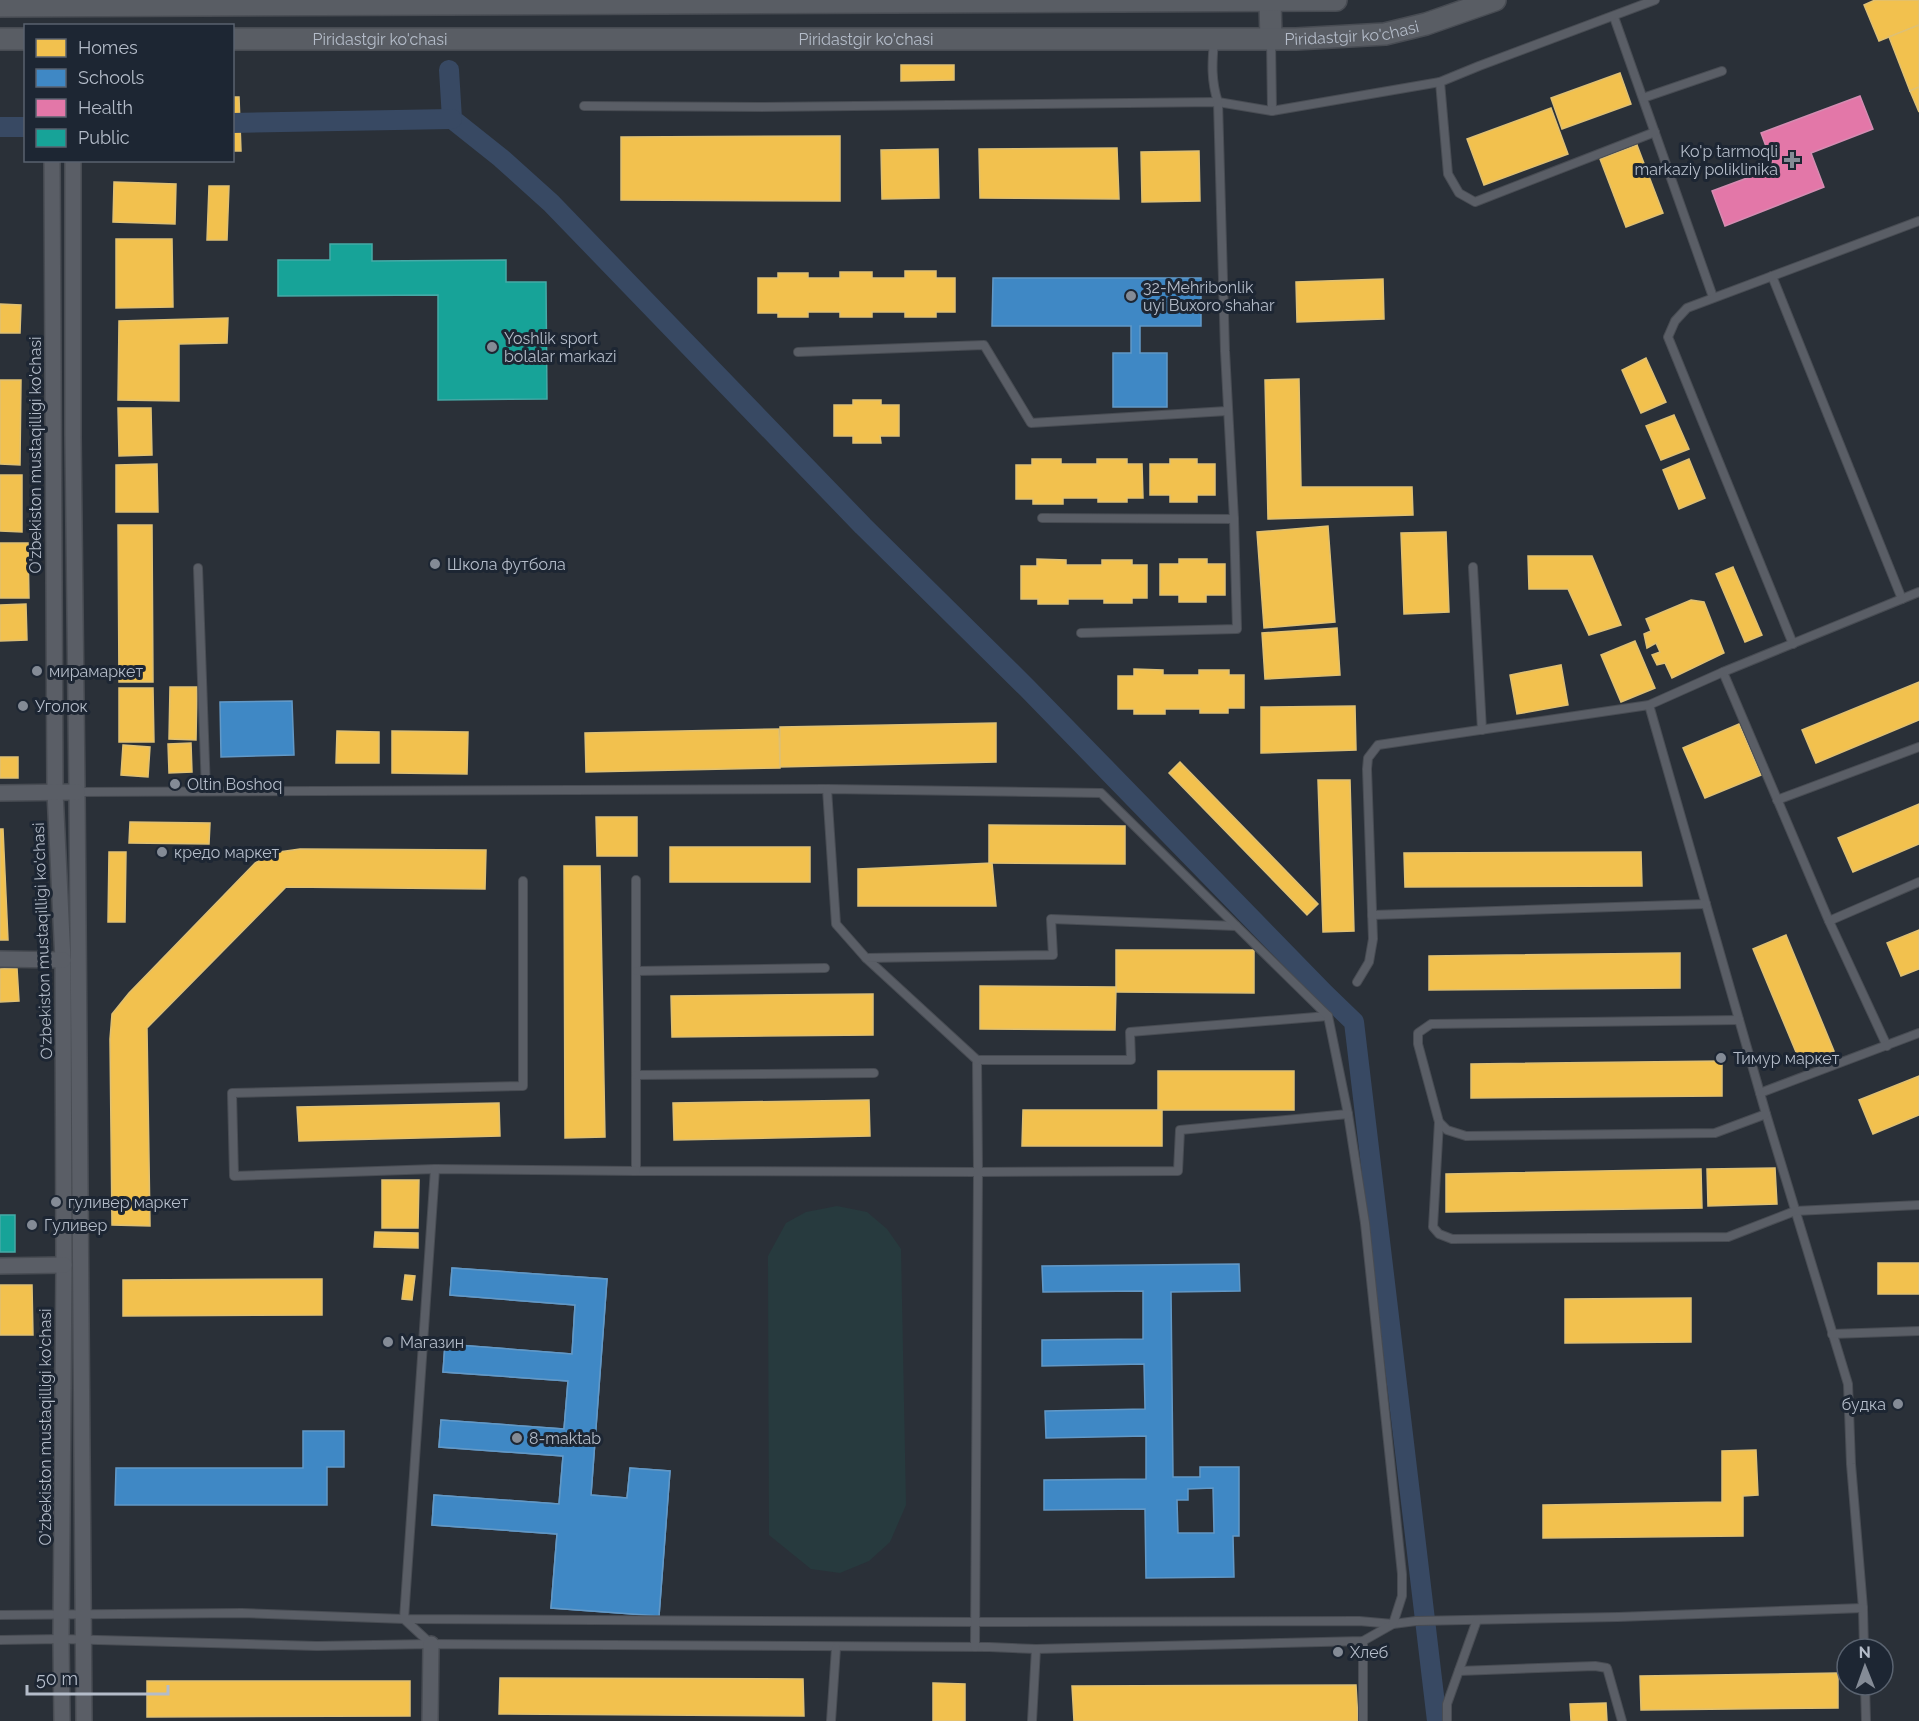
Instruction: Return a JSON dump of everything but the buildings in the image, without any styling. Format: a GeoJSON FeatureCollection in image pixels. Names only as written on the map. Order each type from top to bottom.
{"type":"FeatureCollection","features":[{"type":"Feature","properties":{"kind":"main road","name":"Piridastgir ko'chasi"},"geometry":{"type":"LineString","coordinates":[[0,6],[472,1],[1270,2],[1336,0]]}},
{"type":"Feature","properties":{"kind":"main road","name":"Piridastgir ko'chasi"},"geometry":{"type":"LineString","coordinates":[[234,39],[1271,39],[1385,34],[1426,24],[1495,0]]}},
{"type":"Feature","properties":{"kind":"main road"},"geometry":{"type":"LineString","coordinates":[[472,1],[472,38]]}},
{"type":"Feature","properties":{"kind":"main road"},"geometry":{"type":"LineString","coordinates":[[1270,2],[1271,39]]}},
{"type":"Feature","properties":{"kind":"main road"},"geometry":{"type":"LineString","coordinates":[[0,39],[24,39]]}},
{"type":"Feature","properties":{"kind":"street","name":"O'zbekiston mustaqilligi ko'chasi"},"geometry":{"type":"LineString","coordinates":[[52,162],[55,792],[63,960],[62,1721]]}},
{"type":"Feature","properties":{"kind":"street","name":"O'zbekiston mustaqilligi ko'chasi"},"geometry":{"type":"LineString","coordinates":[[73,162],[73,436],[84,1721]]}},
{"type":"Feature","properties":{"kind":"street"},"geometry":{"type":"LineString","coordinates":[[0,793],[77,792]]}},
{"type":"Feature","properties":{"kind":"street"},"geometry":{"type":"LineString","coordinates":[[0,959],[63,960]]}},
{"type":"Feature","properties":{"kind":"street"},"geometry":{"type":"LineString","coordinates":[[0,1266],[64,1265]]}},
{"type":"Feature","properties":{"kind":"street"},"geometry":{"type":"LineString","coordinates":[[430,1721],[431,1644]]}},
{"type":"Feature","properties":{"kind":"lane"},"geometry":{"type":"LineString","coordinates":[[584,106],[894,106],[1218,102],[1272,111],[1440,82],[1655,0]]}},
{"type":"Feature","properties":{"kind":"lane"},"geometry":{"type":"LineString","coordinates":[[1614,16],[1713,297]]}},
{"type":"Feature","properties":{"kind":"lane"},"geometry":{"type":"LineString","coordinates":[[1081,633],[1237,629],[1234,519],[1227,411],[1218,102],[1213,86],[1214,39]]}},
{"type":"Feature","properties":{"kind":"lane"},"geometry":{"type":"LineString","coordinates":[[1271,39],[1272,111]]}},
{"type":"Feature","properties":{"kind":"lane"},"geometry":{"type":"LineString","coordinates":[[1643,98],[1722,71]]}},
{"type":"Feature","properties":{"kind":"lane"},"geometry":{"type":"LineString","coordinates":[[1440,82],[1448,174],[1459,193],[1475,202],[1655,132]]}},
{"type":"Feature","properties":{"kind":"lane"},"geometry":{"type":"LineString","coordinates":[[1793,644],[1668,337],[1675,321],[1687,308],[1919,221]]}},
{"type":"Feature","properties":{"kind":"lane"},"geometry":{"type":"LineString","coordinates":[[1772,276],[1902,599]]}},
{"type":"Feature","properties":{"kind":"lane"},"geometry":{"type":"LineString","coordinates":[[798,352],[984,345],[1031,423],[1227,411]]}},
{"type":"Feature","properties":{"kind":"lane"},"geometry":{"type":"LineString","coordinates":[[1042,518],[1234,519]]}},
{"type":"Feature","properties":{"kind":"lane"},"geometry":{"type":"LineString","coordinates":[[1473,567],[1482,730]]}},
{"type":"Feature","properties":{"kind":"lane"},"geometry":{"type":"LineString","coordinates":[[198,568],[207,791]]}},
{"type":"Feature","properties":{"kind":"lane"},"geometry":{"type":"LineString","coordinates":[[1357,982],[1370,962],[1373,939],[1368,758],[1378,745],[1649,705],[1723,672],[1919,592]]}},
{"type":"Feature","properties":{"kind":"lane"},"geometry":{"type":"LineString","coordinates":[[1723,672],[1829,921],[1887,1046]]}},
{"type":"Feature","properties":{"kind":"lane"},"geometry":{"type":"LineString","coordinates":[[1649,705],[1766,1114],[1848,1384],[1851,1464],[1864,1637]]}},
{"type":"Feature","properties":{"kind":"lane"},"geometry":{"type":"LineString","coordinates":[[1777,800],[1919,747]]}},
{"type":"Feature","properties":{"kind":"lane"},"geometry":{"type":"LineString","coordinates":[[0,1640],[84,1639],[317,1646],[431,1644],[1036,1649],[1363,1641],[1393,1624],[1402,1596],[1402,1574],[1365,1223],[1348,1114],[1328,1016],[1101,793],[827,789],[77,792]]}},
{"type":"Feature","properties":{"kind":"lane"},"geometry":{"type":"LineString","coordinates":[[827,789],[836,924],[866,958],[977,1060],[1131,1060],[1130,1032],[1328,1016]]}},
{"type":"Feature","properties":{"kind":"lane"},"geometry":{"type":"LineString","coordinates":[[636,880],[636,1171]]}},
{"type":"Feature","properties":{"kind":"lane"},"geometry":{"type":"LineString","coordinates":[[523,881],[523,1086],[232,1092],[234,1176],[435,1168],[636,1171],[1178,1171],[1180,1130],[1348,1114]]}},
{"type":"Feature","properties":{"kind":"lane"},"geometry":{"type":"LineString","coordinates":[[1829,921],[1919,882]]}},
{"type":"Feature","properties":{"kind":"lane"},"geometry":{"type":"LineString","coordinates":[[1372,915],[1706,904]]}},
{"type":"Feature","properties":{"kind":"lane"},"geometry":{"type":"LineString","coordinates":[[866,958],[1053,955],[1051,919],[1236,926]]}},
{"type":"Feature","properties":{"kind":"lane"},"geometry":{"type":"LineString","coordinates":[[636,971],[825,968]]}},
{"type":"Feature","properties":{"kind":"lane"},"geometry":{"type":"LineString","coordinates":[[1739,1020],[1431,1024],[1418,1033],[1418,1044],[1439,1122],[1433,1227],[1439,1234],[1452,1239],[1728,1237],[1795,1211],[1919,1205]]}},
{"type":"Feature","properties":{"kind":"lane"},"geometry":{"type":"LineString","coordinates":[[1760,1093],[1919,1033]]}},
{"type":"Feature","properties":{"kind":"lane"},"geometry":{"type":"LineString","coordinates":[[975,1647],[977,1060]]}},
{"type":"Feature","properties":{"kind":"lane"},"geometry":{"type":"LineString","coordinates":[[636,1075],[874,1073]]}},
{"type":"Feature","properties":{"kind":"lane"},"geometry":{"type":"LineString","coordinates":[[1439,1122],[1447,1130],[1466,1136],[1715,1133],[1766,1114]]}},
{"type":"Feature","properties":{"kind":"lane"},"geometry":{"type":"LineString","coordinates":[[404,1619],[435,1168]]}},
{"type":"Feature","properties":{"kind":"lane"},"geometry":{"type":"LineString","coordinates":[[1832,1334],[1919,1331]]}},
{"type":"Feature","properties":{"kind":"lane"},"geometry":{"type":"LineString","coordinates":[[0,1616],[242,1613],[404,1619],[1359,1622],[1393,1624],[1416,1621],[1863,1608]]}},
{"type":"Feature","properties":{"kind":"lane"},"geometry":{"type":"LineString","coordinates":[[404,1619],[431,1644]]}},
{"type":"Feature","properties":{"kind":"lane"},"geometry":{"type":"LineString","coordinates":[[1448,1721],[1447,1704],[1477,1620]]}},
{"type":"Feature","properties":{"kind":"lane"},"geometry":{"type":"LineString","coordinates":[[1363,1641],[1363,1721]]}},
{"type":"Feature","properties":{"kind":"lane"},"geometry":{"type":"LineString","coordinates":[[831,1721],[836,1648]]}},
{"type":"Feature","properties":{"kind":"lane"},"geometry":{"type":"LineString","coordinates":[[1032,1721],[1036,1649]]}},
{"type":"Feature","properties":{"kind":"lane"},"geometry":{"type":"LineString","coordinates":[[1459,1671],[1595,1666],[1607,1668],[1622,1721]]}},
{"type":"Feature","properties":{"kind":"lane"},"geometry":{"type":"LineString","coordinates":[[1865,1697],[1866,1721]]}},
{"type":"Feature","properties":{"kind":"green space"},"geometry":{"type":"Polygon","coordinates":[[[837,1206],[867,1212],[887,1229],[901,1249],[906,1505],[890,1542],[869,1561],[840,1573],[811,1569],[769,1535],[768,1256],[786,1223],[806,1212],[837,1206]]]}},
{"type":"Feature","properties":{"kind":"waterway"},"geometry":{"type":"LineString","coordinates":[[449,70],[452,119],[501,158],[551,203],[863,526],[1027,688],[1354,1022],[1437,1721]]}},
{"type":"Feature","properties":{"kind":"waterway"},"geometry":{"type":"LineString","coordinates":[[234,123],[452,119]]}},
{"type":"Feature","properties":{"kind":"waterway"},"geometry":{"type":"LineString","coordinates":[[0,127],[24,127]]}},
{"type":"Feature","properties":{"kind":"place","name":"Ko'p tarmoqli markaziy poliklinika"},"geometry":{"type":"Point","coordinates":[1792,160]}},
{"type":"Feature","properties":{"kind":"place","name":"32-Mehribonlik uyi Buxoro shahar"},"geometry":{"type":"Point","coordinates":[1131,296]}},
{"type":"Feature","properties":{"kind":"place","name":"Yoshlik sport bolalar markazi"},"geometry":{"type":"Point","coordinates":[492,347]}},
{"type":"Feature","properties":{"kind":"place","name":"Школа футбола"},"geometry":{"type":"Point","coordinates":[435,564]}},
{"type":"Feature","properties":{"kind":"place","name":"мирамаркет"},"geometry":{"type":"Point","coordinates":[37,671]}},
{"type":"Feature","properties":{"kind":"place","name":"Уголок"},"geometry":{"type":"Point","coordinates":[23,706]}},
{"type":"Feature","properties":{"kind":"place","name":"Oltin Boshoq"},"geometry":{"type":"Point","coordinates":[175,784]}},
{"type":"Feature","properties":{"kind":"place","name":"кредо маркет"},"geometry":{"type":"Point","coordinates":[162,852]}},
{"type":"Feature","properties":{"kind":"place","name":"Тимур маркет"},"geometry":{"type":"Point","coordinates":[1721,1058]}},
{"type":"Feature","properties":{"kind":"place","name":"гуливер маркет"},"geometry":{"type":"Point","coordinates":[56,1202]}},
{"type":"Feature","properties":{"kind":"place","name":"Гуливер"},"geometry":{"type":"Point","coordinates":[32,1225]}},
{"type":"Feature","properties":{"kind":"place","name":"Магазин"},"geometry":{"type":"Point","coordinates":[388,1342]}},
{"type":"Feature","properties":{"kind":"place","name":"будка"},"geometry":{"type":"Point","coordinates":[1898,1404]}},
{"type":"Feature","properties":{"kind":"place","name":"8-maktab"},"geometry":{"type":"Point","coordinates":[517,1438]}},
{"type":"Feature","properties":{"kind":"place","name":"Хлеб"},"geometry":{"type":"Point","coordinates":[1338,1652]}}]}
